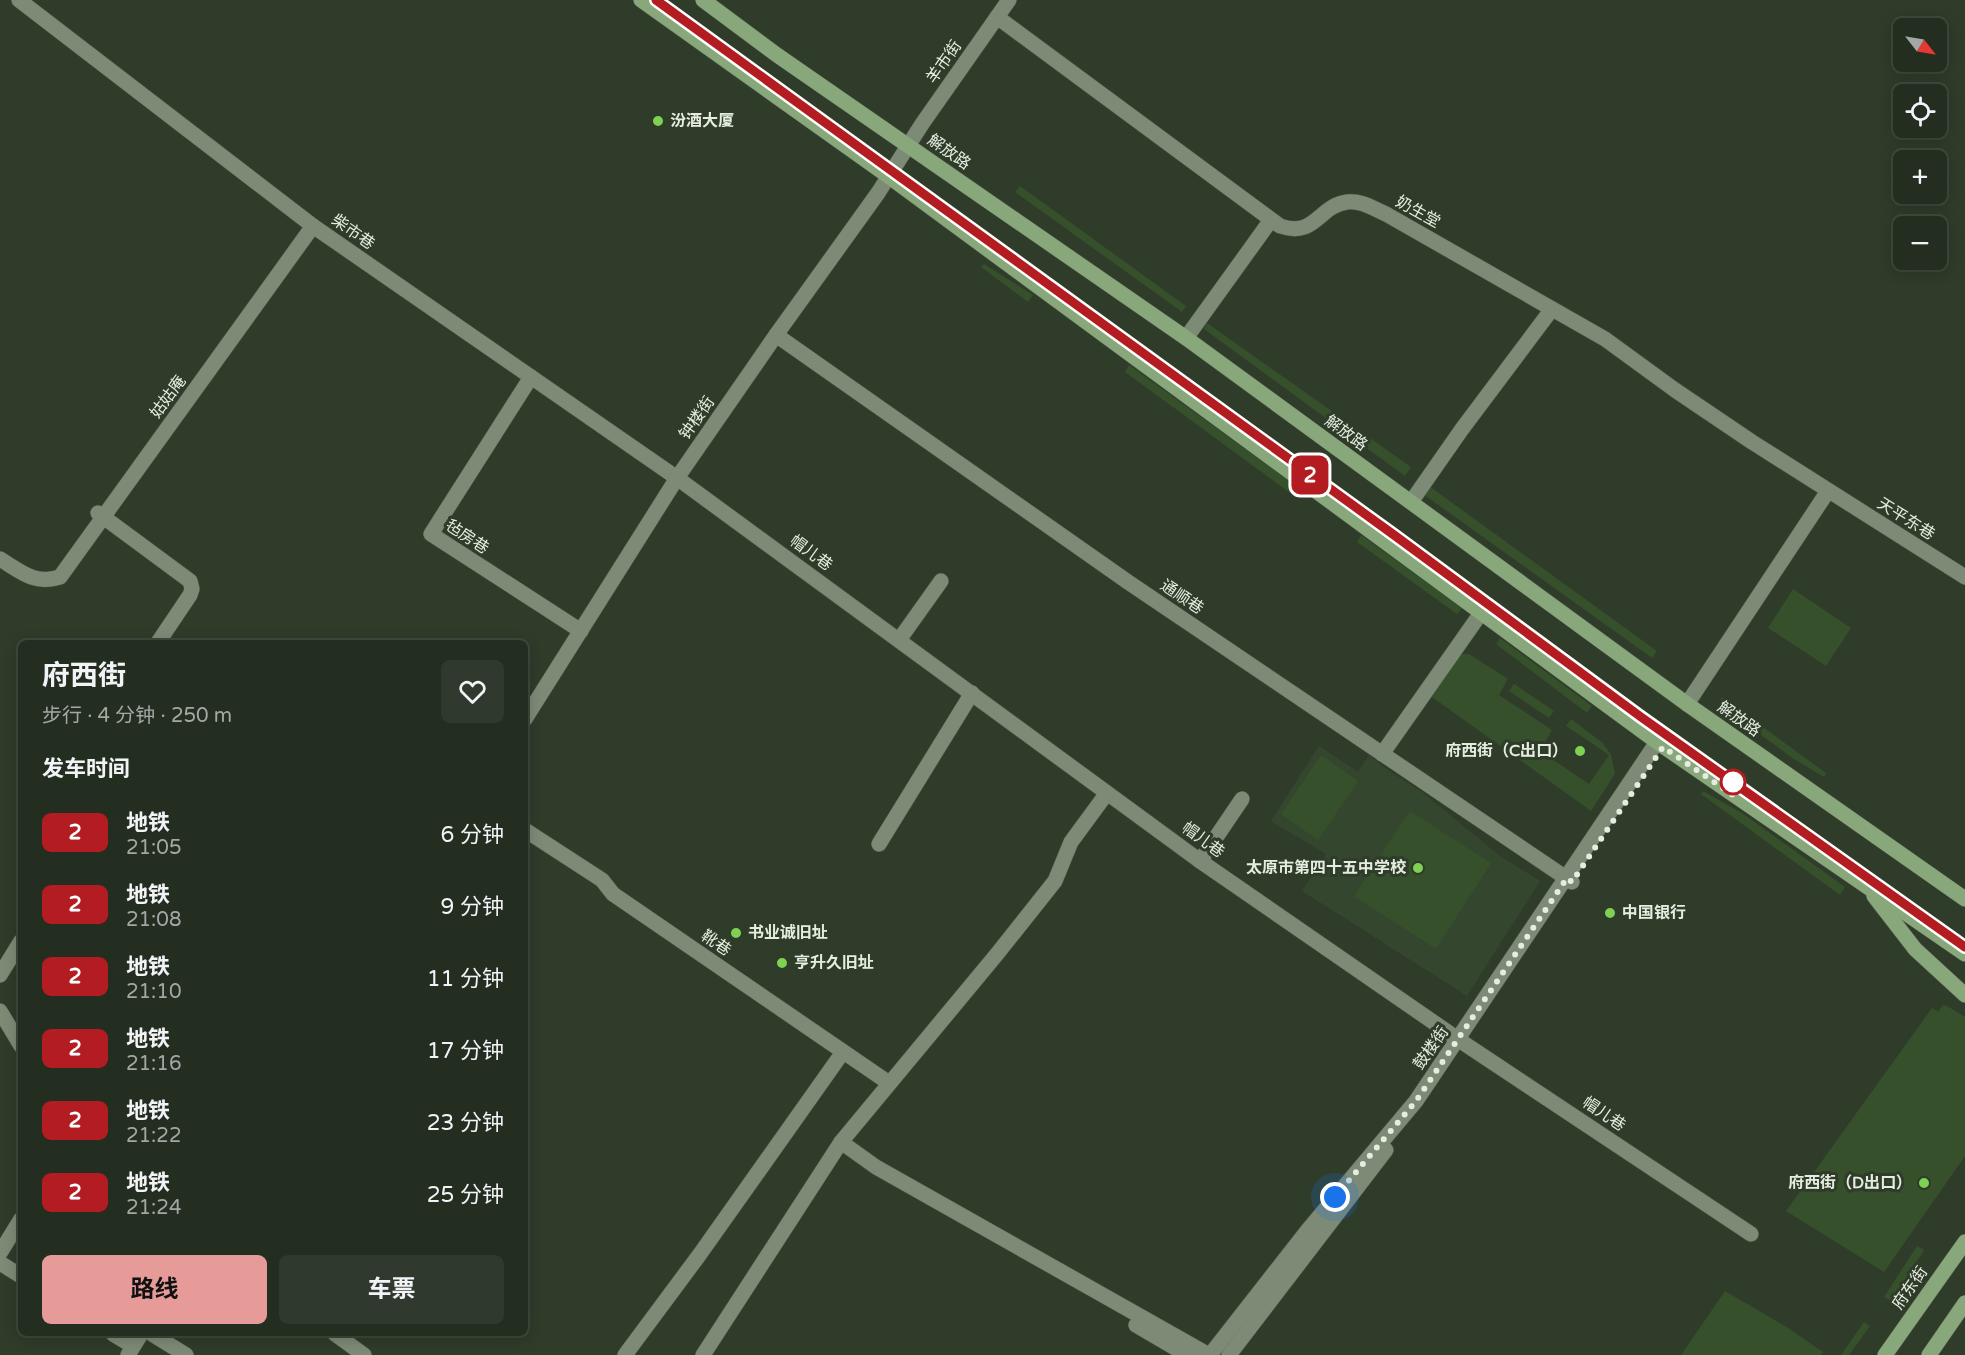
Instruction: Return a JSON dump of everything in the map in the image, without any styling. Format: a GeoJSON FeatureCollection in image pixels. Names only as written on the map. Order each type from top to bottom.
{"type":"FeatureCollection","features":[{"type":"Feature","properties":{"kind":"main road"},"geometry":{"type":"LineString","coordinates":[[641,0],[888,176],[1660,744],[1965,954]]}},
{"type":"Feature","properties":{"kind":"main road","name":"解放路"},"geometry":{"type":"LineString","coordinates":[[703,0],[777,55],[1186,338],[1687,704],[1965,899]]}},
{"type":"Feature","properties":{"kind":"main road"},"geometry":{"type":"LineString","coordinates":[[1865,884],[1915,950],[1965,995]]}},
{"type":"Feature","properties":{"kind":"main road","name":"府东街"},"geometry":{"type":"LineString","coordinates":[[1885,1355],[1965,1242]]}},
{"type":"Feature","properties":{"kind":"main road"},"geometry":{"type":"LineString","coordinates":[[1929,1355],[1965,1303]]}},
{"type":"Feature","properties":{"kind":"street","name":"柴市巷"},"geometry":{"type":"LineString","coordinates":[[19,0],[310,224],[677,478]]}},
{"type":"Feature","properties":{"kind":"street","name":"羊市街"},"geometry":{"type":"LineString","coordinates":[[909,145],[1009,0]]}},
{"type":"Feature","properties":{"kind":"street","name":"奶生堂"},"geometry":{"type":"LineString","coordinates":[[998,17],[1280,226],[1300,229],[1346,202],[1359,202],[1386,214],[1605,339],[1675,390],[1828,491]]}},
{"type":"Feature","properties":{"kind":"street","name":"钟楼街"},"geometry":{"type":"LineString","coordinates":[[528,714],[677,478],[878,193],[909,145]]}},
{"type":"Feature","properties":{"kind":"street"},"geometry":{"type":"LineString","coordinates":[[1186,338],[1271,220]]}},
{"type":"Feature","properties":{"kind":"street","name":"姑姑庵"},"geometry":{"type":"LineString","coordinates":[[48,577],[58,569],[101,515],[310,224]]}},
{"type":"Feature","properties":{"kind":"street"},"geometry":{"type":"LineString","coordinates":[[1411,502],[1462,429],[1552,309]]}},
{"type":"Feature","properties":{"kind":"street","name":"通顺巷"},"geometry":{"type":"LineString","coordinates":[[776,335],[1115,574],[1569,880]]}},
{"type":"Feature","properties":{"kind":"street","name":"毡房巷"},"geometry":{"type":"LineString","coordinates":[[531,377],[431,534],[581,631]]}},
{"type":"Feature","properties":{"kind":"street","name":"帽儿巷"},"geometry":{"type":"LineString","coordinates":[[677,478],[1200,861],[1462,1041],[1751,1234]]}},
{"type":"Feature","properties":{"kind":"street"},"geometry":{"type":"LineString","coordinates":[[1687,704],[1828,491]]}},
{"type":"Feature","properties":{"kind":"street","name":"天平东巷"},"geometry":{"type":"LineString","coordinates":[[1828,491],[1965,577]]}},
{"type":"Feature","properties":{"kind":"street"},"geometry":{"type":"LineString","coordinates":[[101,515],[190,581],[192,589],[190,595],[160,640]]}},
{"type":"Feature","properties":{"kind":"street"},"geometry":{"type":"LineString","coordinates":[[0,550],[48,577]]}},
{"type":"Feature","properties":{"kind":"street"},"geometry":{"type":"LineString","coordinates":[[0,559],[30,577],[48,577]]}},
{"type":"Feature","properties":{"kind":"street"},"geometry":{"type":"LineString","coordinates":[[899,640],[941,581]]}},
{"type":"Feature","properties":{"kind":"street"},"geometry":{"type":"LineString","coordinates":[[1382,754],[1481,613]]}},
{"type":"Feature","properties":{"kind":"street"},"geometry":{"type":"LineString","coordinates":[[879,844],[972,693]]}},
{"type":"Feature","properties":{"kind":"street","name":"鼓楼街"},"geometry":{"type":"LineString","coordinates":[[1229,1355],[1423,1104],[1462,1041],[1660,744]]}},
{"type":"Feature","properties":{"kind":"street"},"geometry":{"type":"LineString","coordinates":[[703,1355],[838,1146],[1055,881],[1071,842],[1107,793]]}},
{"type":"Feature","properties":{"kind":"street"},"geometry":{"type":"LineString","coordinates":[[1200,861],[1242,799]]}},
{"type":"Feature","properties":{"kind":"street","name":"靴巷"},"geometry":{"type":"LineString","coordinates":[[528,832],[602,880],[613,894],[889,1083]]}},
{"type":"Feature","properties":{"kind":"street"},"geometry":{"type":"LineString","coordinates":[[0,975],[18,946]]}},
{"type":"Feature","properties":{"kind":"street"},"geometry":{"type":"LineString","coordinates":[[0,1011],[18,1041]]}},
{"type":"Feature","properties":{"kind":"street","name":"鼓楼街"},"geometry":{"type":"LineString","coordinates":[[1210,1355],[1462,1041]]}},
{"type":"Feature","properties":{"kind":"street"},"geometry":{"type":"LineString","coordinates":[[625,1355],[700,1254],[843,1052]]}},
{"type":"Feature","properties":{"kind":"street"},"geometry":{"type":"LineString","coordinates":[[838,1146],[1210,1355]]}},
{"type":"Feature","properties":{"kind":"street"},"geometry":{"type":"LineString","coordinates":[[838,1146],[872,1175],[1187,1355]]}},
{"type":"Feature","properties":{"kind":"street"},"geometry":{"type":"LineString","coordinates":[[0,1253],[18,1224]]}},
{"type":"Feature","properties":{"kind":"street"},"geometry":{"type":"LineString","coordinates":[[0,1263],[18,1274]]}},
{"type":"Feature","properties":{"kind":"street"},"geometry":{"type":"LineString","coordinates":[[117,1336],[134,1345]]}},
{"type":"Feature","properties":{"kind":"street"},"geometry":{"type":"LineString","coordinates":[[155,1336],[186,1355]]}},
{"type":"Feature","properties":{"kind":"street"},"geometry":{"type":"LineString","coordinates":[[338,1336],[364,1355]]}},
{"type":"Feature","properties":{"kind":"shaded area"},"geometry":{"type":"Polygon","coordinates":[[[1020,186],[1186,306],[1182,312],[1015,192],[1020,186]]]}},
{"type":"Feature","properties":{"kind":"shaded area"},"geometry":{"type":"Polygon","coordinates":[[[984,264],[1033,295],[1028,302],[981,267],[984,264]]]}},
{"type":"Feature","properties":{"kind":"shaded area"},"geometry":{"type":"Polygon","coordinates":[[[1207,323],[1411,467],[1405,476],[1204,329],[1207,323]]]}},
{"type":"Feature","properties":{"kind":"shaded area"},"geometry":{"type":"Polygon","coordinates":[[[1129,365],[1295,485],[1290,493],[1125,372],[1129,365]]]}},
{"type":"Feature","properties":{"kind":"shaded area"},"geometry":{"type":"Polygon","coordinates":[[[1429,486],[1657,651],[1652,658],[1423,494],[1429,486]]]}},
{"type":"Feature","properties":{"kind":"shaded area"},"geometry":{"type":"Polygon","coordinates":[[[1361,535],[1462,608],[1457,614],[1357,542],[1361,535]]]}},
{"type":"Feature","properties":{"kind":"shaded area"},"geometry":{"type":"Polygon","coordinates":[[[1793,589],[1851,628],[1826,666],[1768,628],[1793,589]]]}},
{"type":"Feature","properties":{"kind":"shaded area"},"geometry":{"type":"Polygon","coordinates":[[[1500,638],[1592,706],[1587,713],[1496,644],[1500,638]]]}},
{"type":"Feature","properties":{"kind":"shaded area"},"geometry":{"type":"Polygon","coordinates":[[[1462,654],[1469,654],[1508,679],[1499,695],[1552,730],[1540,751],[1589,784],[1609,755],[1566,726],[1571,719],[1603,743],[1611,755],[1615,774],[1591,811],[1432,697],[1448,668],[1462,654]]]}},
{"type":"Feature","properties":{"kind":"shaded area"},"geometry":{"type":"Polygon","coordinates":[[[1514,684],[1554,711],[1549,718],[1509,691],[1514,684]]]}},
{"type":"Feature","properties":{"kind":"shaded area"},"geometry":{"type":"Polygon","coordinates":[[[1722,697],[1826,773],[1824,777],[1794,759],[1718,704],[1722,697]]]}},
{"type":"Feature","properties":{"kind":"shaded area","name":"太原市第四十五中学校"},"geometry":{"type":"Polygon","coordinates":[[[1319,746],[1358,772],[1369,755],[1422,792],[1500,856],[1540,881],[1467,996],[1302,891],[1326,854],[1271,821],[1319,746]]]}},
{"type":"Feature","properties":{"kind":"shaded area"},"geometry":{"type":"Polygon","coordinates":[[[1321,755],[1358,781],[1318,840],[1281,814],[1321,755]]]}},
{"type":"Feature","properties":{"kind":"shaded area"},"geometry":{"type":"Polygon","coordinates":[[[1703,791],[1742,813],[1845,887],[1840,895],[1701,794],[1703,791]]]}},
{"type":"Feature","properties":{"kind":"shaded area"},"geometry":{"type":"Polygon","coordinates":[[[1410,811],[1491,863],[1436,949],[1354,896],[1410,811]]]}},
{"type":"Feature","properties":{"kind":"shaded area"},"geometry":{"type":"Polygon","coordinates":[[[1943,1005],[1965,1017],[1965,1156],[1884,1272],[1786,1211],[1932,1008],[1938,1012],[1943,1005]]]}},
{"type":"Feature","properties":{"kind":"shaded area"},"geometry":{"type":"Polygon","coordinates":[[[1917,1246],[1924,1250],[1892,1301],[1884,1297],[1917,1246]]]}},
{"type":"Feature","properties":{"kind":"shaded area"},"geometry":{"type":"Polygon","coordinates":[[[1725,1291],[1785,1326],[1823,1352],[1821,1355],[1681,1355],[1725,1291]]]}},
{"type":"Feature","properties":{"kind":"shaded area"},"geometry":{"type":"Polygon","coordinates":[[[1864,1322],[1870,1326],[1849,1355],[1841,1355],[1864,1322]]]}},
{"type":"Feature","properties":{"kind":"metro line","name":"2"},"geometry":{"type":"LineString","coordinates":[[656,0],[1641,717],[1965,947]]}},
{"type":"Feature","properties":{"kind":"place","name":"汾酒大厦"},"geometry":{"type":"Point","coordinates":[658,121]}},
{"type":"Feature","properties":{"kind":"place","name":"府西街（C出口）"},"geometry":{"type":"Point","coordinates":[1580,751]}},
{"type":"Feature","properties":{"kind":"place","name":"太原市第四十五中学校"},"geometry":{"type":"Point","coordinates":[1418,868]}},
{"type":"Feature","properties":{"kind":"place","name":"中国银行"},"geometry":{"type":"Point","coordinates":[1610,913]}},
{"type":"Feature","properties":{"kind":"place","name":"书业诚旧址"},"geometry":{"type":"Point","coordinates":[736,933]}},
{"type":"Feature","properties":{"kind":"place","name":"亨升久旧址"},"geometry":{"type":"Point","coordinates":[782,963]}},
{"type":"Feature","properties":{"kind":"place","name":"府西街（D出口）"},"geometry":{"type":"Point","coordinates":[1924,1183]}},
{"type":"Feature","properties":{"kind":"route"},"geometry":{"type":"LineString","coordinates":[[1335,1197],[1416,1101],[1567,878],[1572,882],[1663,747],[1736,797],[1733,782]]}}]}
